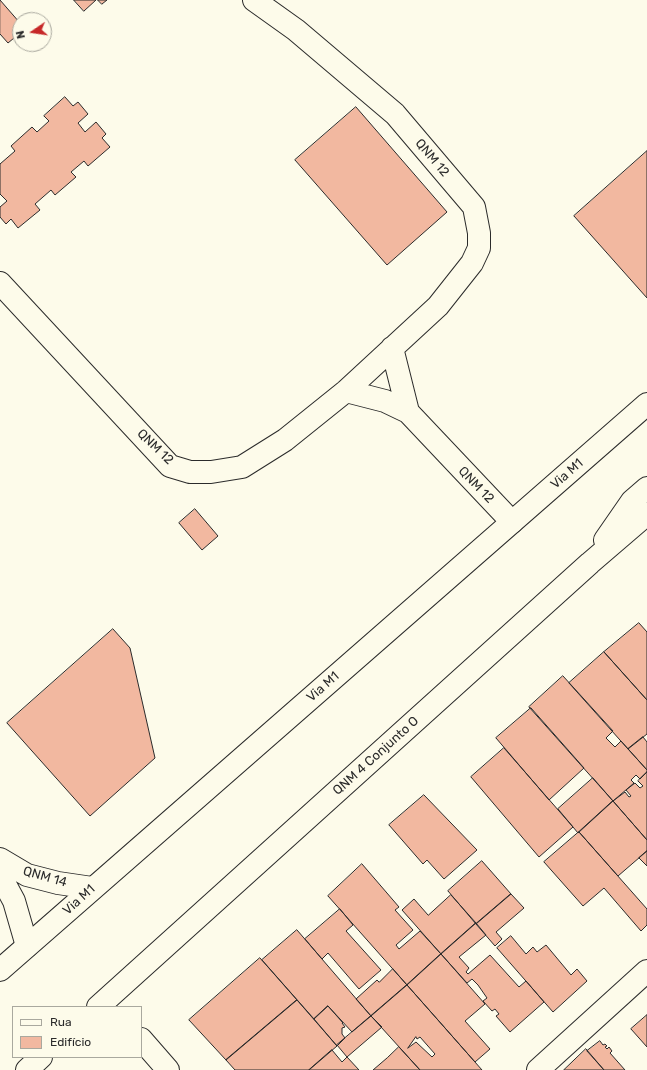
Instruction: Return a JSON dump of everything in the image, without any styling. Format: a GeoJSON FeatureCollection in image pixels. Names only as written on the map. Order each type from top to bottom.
{"type":"FeatureCollection","features":[{"type":"Feature","properties":{"kind":"main road","name":"QNM 12"},"geometry":{"type":"LineString","coordinates":[[0,283],[170,466],[190,472],[211,472],[242,468],[285,440],[346,391],[438,306],[472,263],[479,248],[480,233],[474,207],[395,114],[296,30],[254,0]]}},
{"type":"Feature","properties":{"kind":"main road","name":"QNM 12"},"geometry":{"type":"LineString","coordinates":[[392,348],[408,412]]}},
{"type":"Feature","properties":{"kind":"main road","name":"QNM 12"},"geometry":{"type":"LineString","coordinates":[[346,391],[385,401],[408,412],[512,522]]}},
{"type":"Feature","properties":{"kind":"main road","name":"Via M1"},"geometry":{"type":"LineString","coordinates":[[0,970],[647,404]]}},
{"type":"Feature","properties":{"kind":"main road"},"geometry":{"type":"LineString","coordinates":[[590,562],[632,501],[647,488]]}},
{"type":"Feature","properties":{"kind":"main road","name":"QNM 4 Conjunto O"},"geometry":{"type":"LineString","coordinates":[[105,1005],[590,562],[647,514]]}},
{"type":"Feature","properties":{"kind":"main road","name":"QNM 14"},"geometry":{"type":"LineString","coordinates":[[0,859],[27,875],[58,883],[92,888]]}},
{"type":"Feature","properties":{"kind":"main road","name":"QNM 14"},"geometry":{"type":"LineString","coordinates":[[0,875],[14,901],[27,946]]}},
{"type":"Feature","properties":{"kind":"main road"},"geometry":{"type":"LineString","coordinates":[[538,1070],[647,971]]}},
{"type":"Feature","properties":{"kind":"main road"},"geometry":{"type":"LineString","coordinates":[[142,1040],[168,1070]]}},
{"type":"Feature","properties":{"kind":"main road"},"geometry":{"type":"LineString","coordinates":[[27,1070],[40,1058]]}},
{"type":"Feature","properties":{"kind":"building"},"geometry":{"type":"Polygon","coordinates":[[[0,0],[12,14],[12,40],[8,43],[0,34],[0,0]]]}},
{"type":"Feature","properties":{"kind":"building"},"geometry":{"type":"Polygon","coordinates":[[[74,0],[96,0],[84,11],[74,0]]]}},
{"type":"Feature","properties":{"kind":"building"},"geometry":{"type":"Polygon","coordinates":[[[98,0],[107,0],[102,4],[98,0]]]}},
{"type":"Feature","properties":{"kind":"building"},"geometry":{"type":"Polygon","coordinates":[[[65,97],[73,106],[78,102],[88,114],[78,123],[85,132],[96,122],[106,134],[102,138],[110,147],[88,166],[84,161],[71,172],[76,177],[55,195],[51,190],[35,204],[40,210],[18,228],[11,219],[6,224],[0,217],[0,207],[7,201],[0,194],[0,164],[15,151],[11,146],[32,127],[37,132],[49,121],[44,116],[65,97]]]}},
{"type":"Feature","properties":{"kind":"building"},"geometry":{"type":"Polygon","coordinates":[[[356,107],[447,212],[387,265],[295,160],[356,107]]]}},
{"type":"Feature","properties":{"kind":"building"},"geometry":{"type":"Polygon","coordinates":[[[647,151],[647,298],[574,216],[647,151]]]}},
{"type":"Feature","properties":{"kind":"building"},"geometry":{"type":"Polygon","coordinates":[[[195,509],[218,536],[202,550],[179,523],[195,509]]]}},
{"type":"Feature","properties":{"kind":"building"},"geometry":{"type":"Polygon","coordinates":[[[639,623],[647,632],[647,700],[604,652],[639,623]]]}},
{"type":"Feature","properties":{"kind":"building"},"geometry":{"type":"Polygon","coordinates":[[[113,629],[130,648],[155,758],[90,816],[7,723],[113,629]]]}},
{"type":"Feature","properties":{"kind":"building"},"geometry":{"type":"Polygon","coordinates":[[[604,652],[647,700],[647,734],[628,749],[569,683],[604,652]]]}},
{"type":"Feature","properties":{"kind":"building"},"geometry":{"type":"Polygon","coordinates":[[[563,676],[613,731],[606,738],[615,747],[621,741],[647,770],[647,772],[640,779],[636,775],[631,780],[634,783],[613,801],[529,707],[563,676]]]}},
{"type":"Feature","properties":{"kind":"building"},"geometry":{"type":"Polygon","coordinates":[[[531,708],[584,768],[549,800],[496,738],[531,708]]]}},
{"type":"Feature","properties":{"kind":"building"},"geometry":{"type":"Polygon","coordinates":[[[643,737],[647,742],[647,770],[628,749],[643,737]]]}},
{"type":"Feature","properties":{"kind":"building"},"geometry":{"type":"Polygon","coordinates":[[[504,748],[573,827],[539,857],[471,777],[504,748]]]}},
{"type":"Feature","properties":{"kind":"building"},"geometry":{"type":"Polygon","coordinates":[[[647,772],[647,840],[613,801],[625,792],[629,797],[631,796],[626,790],[635,783],[640,788],[643,786],[638,781],[647,772]]]}},
{"type":"Feature","properties":{"kind":"building"},"geometry":{"type":"Polygon","coordinates":[[[593,778],[613,801],[578,833],[558,809],[593,778]]]}},
{"type":"Feature","properties":{"kind":"building"},"geometry":{"type":"Polygon","coordinates":[[[424,795],[477,850],[444,879],[427,860],[423,864],[389,825],[424,795]]]}},
{"type":"Feature","properties":{"kind":"building"},"geometry":{"type":"Polygon","coordinates":[[[613,801],[647,840],[647,851],[618,876],[579,832],[613,801]]]}},
{"type":"Feature","properties":{"kind":"building"},"geometry":{"type":"Polygon","coordinates":[[[579,832],[647,909],[647,925],[641,931],[604,888],[583,906],[544,862],[579,832]]]}},
{"type":"Feature","properties":{"kind":"building"},"geometry":{"type":"Polygon","coordinates":[[[647,851],[647,866],[639,858],[647,851]]]}},
{"type":"Feature","properties":{"kind":"building"},"geometry":{"type":"Polygon","coordinates":[[[482,861],[511,894],[476,924],[448,891],[482,861]]]}},
{"type":"Feature","properties":{"kind":"building"},"geometry":{"type":"Polygon","coordinates":[[[362,864],[399,907],[395,910],[413,930],[396,945],[399,949],[420,931],[441,954],[407,985],[328,896],[362,864]]]}},
{"type":"Feature","properties":{"kind":"building"},"geometry":{"type":"Polygon","coordinates":[[[511,894],[524,908],[496,932],[502,939],[495,946],[476,924],[511,894]]]}},
{"type":"Feature","properties":{"kind":"building"},"geometry":{"type":"Polygon","coordinates":[[[451,895],[476,923],[441,954],[402,910],[414,899],[428,915],[451,895]]]}},
{"type":"Feature","properties":{"kind":"building"},"geometry":{"type":"Polygon","coordinates":[[[340,909],[353,925],[346,931],[381,970],[359,989],[328,953],[322,959],[305,939],[340,909]]]}},
{"type":"Feature","properties":{"kind":"building"},"geometry":{"type":"Polygon","coordinates":[[[476,923],[486,935],[459,957],[469,968],[466,972],[468,974],[490,955],[519,987],[526,981],[544,1002],[510,1032],[496,1016],[499,1014],[495,1009],[492,1011],[483,1001],[487,998],[478,985],[472,979],[467,983],[441,954],[476,923]]]}},
{"type":"Feature","properties":{"kind":"building"},"geometry":{"type":"Polygon","coordinates":[[[297,930],[371,1016],[352,1032],[328,1006],[314,1019],[262,960],[297,930]]]}},
{"type":"Feature","properties":{"kind":"building"},"geometry":{"type":"Polygon","coordinates":[[[511,936],[526,954],[533,947],[537,952],[546,945],[571,975],[577,969],[587,981],[553,1012],[497,948],[511,936]]]}},
{"type":"Feature","properties":{"kind":"building"},"geometry":{"type":"Polygon","coordinates":[[[441,954],[485,1004],[465,1021],[490,1049],[475,1062],[407,985],[441,954]]]}},
{"type":"Feature","properties":{"kind":"building"},"geometry":{"type":"Polygon","coordinates":[[[260,958],[297,1000],[226,1060],[189,1020],[260,958]]]}},
{"type":"Feature","properties":{"kind":"building"},"geometry":{"type":"Polygon","coordinates":[[[393,969],[407,985],[371,1016],[356,999],[377,980],[379,982],[393,969]]]}},
{"type":"Feature","properties":{"kind":"building"},"geometry":{"type":"Polygon","coordinates":[[[407,985],[482,1070],[420,1070],[371,1016],[407,985]],[[416,1037],[408,1048],[416,1042],[432,1057],[435,1054],[420,1037],[417,1039],[416,1037]]]}},
{"type":"Feature","properties":{"kind":"building"},"geometry":{"type":"Polygon","coordinates":[[[297,1000],[337,1046],[309,1070],[235,1070],[226,1060],[297,1000]]]}},
{"type":"Feature","properties":{"kind":"building"},"geometry":{"type":"Polygon","coordinates":[[[328,1006],[345,1027],[342,1028],[342,1034],[345,1038],[337,1046],[314,1019],[328,1006]]]}},
{"type":"Feature","properties":{"kind":"building"},"geometry":{"type":"Polygon","coordinates":[[[647,1015],[647,1047],[631,1029],[647,1015]]]}},
{"type":"Feature","properties":{"kind":"building"},"geometry":{"type":"Polygon","coordinates":[[[371,1016],[382,1027],[347,1057],[337,1045],[371,1016]]]}},
{"type":"Feature","properties":{"kind":"building"},"geometry":{"type":"Polygon","coordinates":[[[600,1041],[603,1045],[605,1044],[607,1046],[605,1047],[607,1049],[609,1047],[612,1051],[610,1053],[625,1070],[604,1070],[587,1051],[600,1041]]]}},
{"type":"Feature","properties":{"kind":"building"},"geometry":{"type":"Polygon","coordinates":[[[399,1047],[420,1070],[373,1070],[387,1058],[399,1047]]]}},
{"type":"Feature","properties":{"kind":"building"},"geometry":{"type":"Polygon","coordinates":[[[586,1049],[604,1070],[564,1070],[586,1049]]]}},
{"type":"Feature","properties":{"kind":"building"},"geometry":{"type":"Polygon","coordinates":[[[332,1050],[342,1062],[347,1057],[359,1070],[309,1070],[332,1050]]]}}]}
